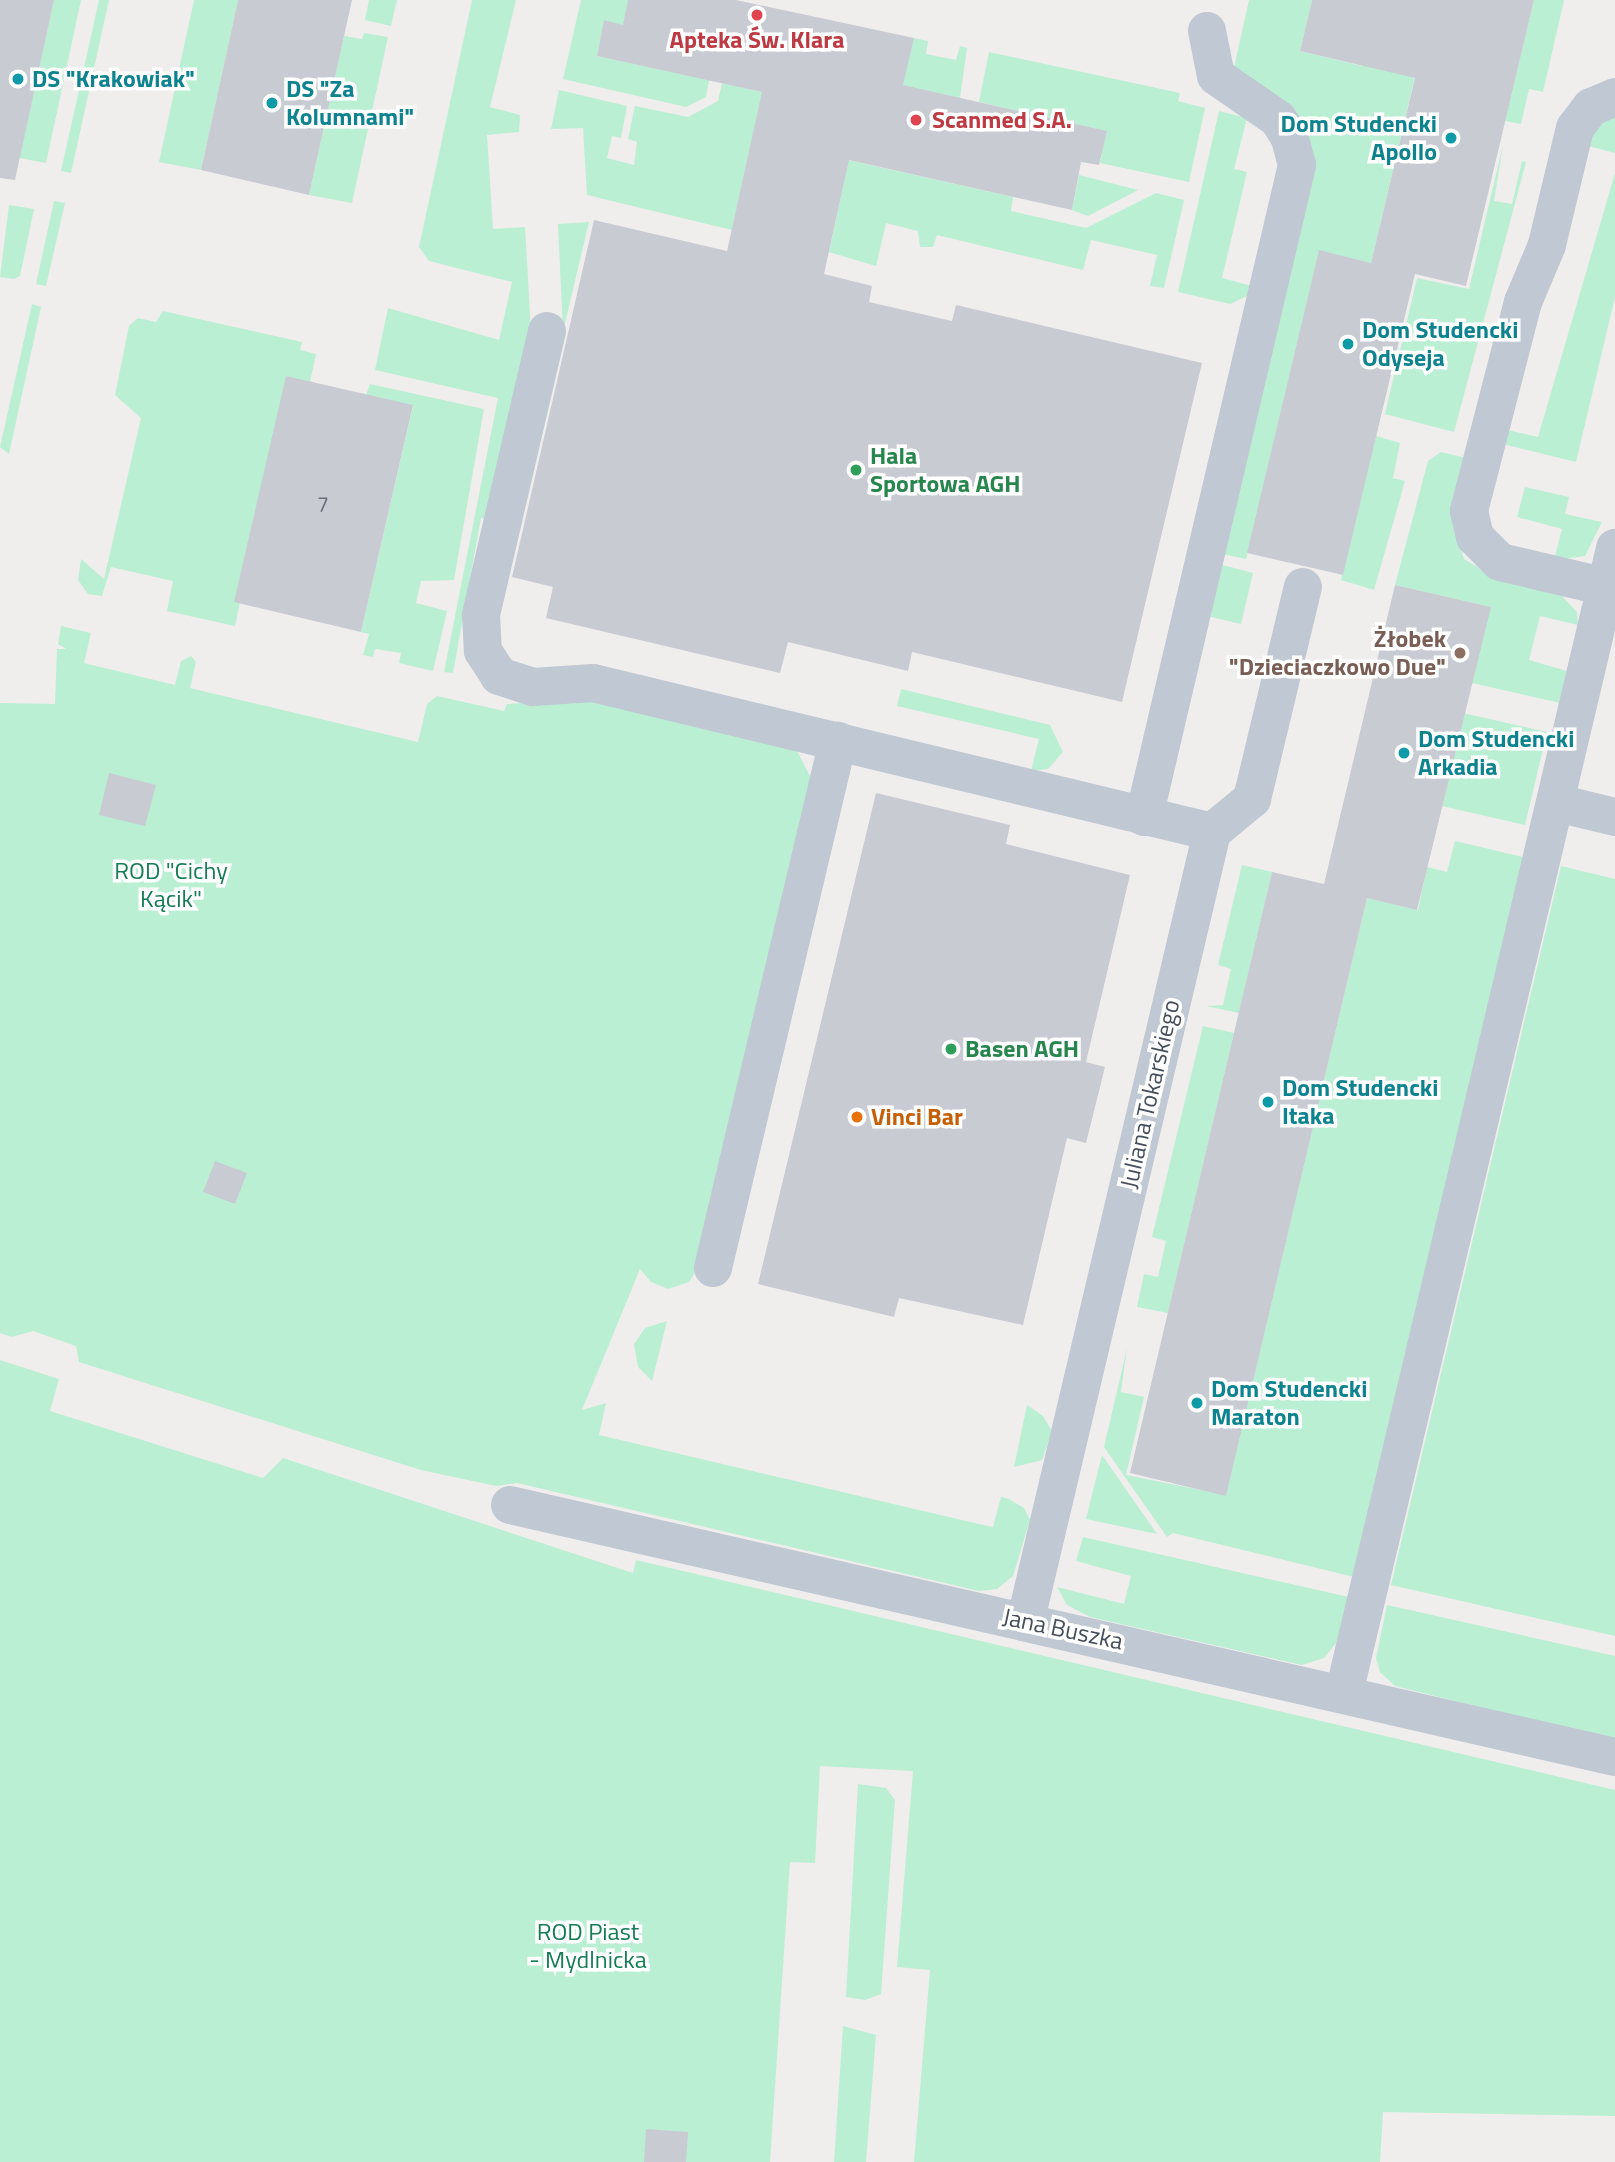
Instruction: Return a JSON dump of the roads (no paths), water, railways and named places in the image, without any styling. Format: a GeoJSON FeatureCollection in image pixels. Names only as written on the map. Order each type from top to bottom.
{"type":"FeatureCollection","features":[{"type":"Feature","properties":{"kind":"street"},"geometry":{"type":"LineString","coordinates":[[1144,817],[1297,165],[1290,138],[1278,119],[1216,76],[1207,31]]}},
{"type":"Feature","properties":{"kind":"street"},"geometry":{"type":"LineString","coordinates":[[1610,588],[1500,562],[1475,537],[1469,511],[1523,302],[1547,245],[1575,128],[1591,107],[1615,97]]}},
{"type":"Feature","properties":{"kind":"street"},"geometry":{"type":"LineString","coordinates":[[547,331],[481,615],[483,651],[492,669],[525,686],[586,682],[1212,832],[1251,799],[1303,587]]}},
{"type":"Feature","properties":{"kind":"street"},"geometry":{"type":"LineString","coordinates":[[1344,1693],[1610,588],[1615,548]]}},
{"type":"Feature","properties":{"kind":"street"},"geometry":{"type":"LineString","coordinates":[[713,1268],[838,741]]}},
{"type":"Feature","properties":{"kind":"street"},"geometry":{"type":"LineString","coordinates":[[1557,803],[1615,817]]}},
{"type":"Feature","properties":{"kind":"street","name":"Juliana Tokarskiego"},"geometry":{"type":"LineString","coordinates":[[1027,1619],[1212,832]]}},
{"type":"Feature","properties":{"kind":"street","name":"Jana Buszka"},"geometry":{"type":"LineString","coordinates":[[510,1505],[1027,1619],[1615,1757]]}},
{"type":"Feature","properties":{"kind":"place","name":"Apteka Św. Klara"},"geometry":{"type":"Point","coordinates":[757,15]}},
{"type":"Feature","properties":{"kind":"place","name":"DS \"Krakowiak\""},"geometry":{"type":"Point","coordinates":[18,79]}},
{"type":"Feature","properties":{"kind":"place","name":"DS \"Za Kolumnami\""},"geometry":{"type":"Point","coordinates":[272,103]}},
{"type":"Feature","properties":{"kind":"place","name":"Scanmed S.A."},"geometry":{"type":"Point","coordinates":[916,120]}},
{"type":"Feature","properties":{"kind":"place","name":"Dom Studencki Apollo"},"geometry":{"type":"Point","coordinates":[1451,138]}},
{"type":"Feature","properties":{"kind":"place","name":"Dom Studencki Odyseja"},"geometry":{"type":"Point","coordinates":[1348,344]}},
{"type":"Feature","properties":{"kind":"place","name":"Hala Sportowa AGH"},"geometry":{"type":"Point","coordinates":[856,470]}},
{"type":"Feature","properties":{"kind":"place","name":"Żłobek \"Dzieciaczkowo Due\""},"geometry":{"type":"Point","coordinates":[1460,653]}},
{"type":"Feature","properties":{"kind":"place","name":"Dom Studencki Arkadia"},"geometry":{"type":"Point","coordinates":[1404,753]}},
{"type":"Feature","properties":{"kind":"place","name":"Basen AGH"},"geometry":{"type":"Point","coordinates":[951,1049]}},
{"type":"Feature","properties":{"kind":"place","name":"Dom Studencki Itaka"},"geometry":{"type":"Point","coordinates":[1268,1102]}},
{"type":"Feature","properties":{"kind":"place","name":"Vinci Bar"},"geometry":{"type":"Point","coordinates":[857,1117]}},
{"type":"Feature","properties":{"kind":"place","name":"Dom Studencki Maraton"},"geometry":{"type":"Point","coordinates":[1197,1403]}},
{"type":"Feature","properties":{"kind":"park label","name":"ROD \"Cichy Kącik\""},"geometry":{"type":"Point","coordinates":[171,885]}},
{"type":"Feature","properties":{"kind":"park label","name":"ROD Piast - Mydlnicka"},"geometry":{"type":"Point","coordinates":[588,1946]}}]}
